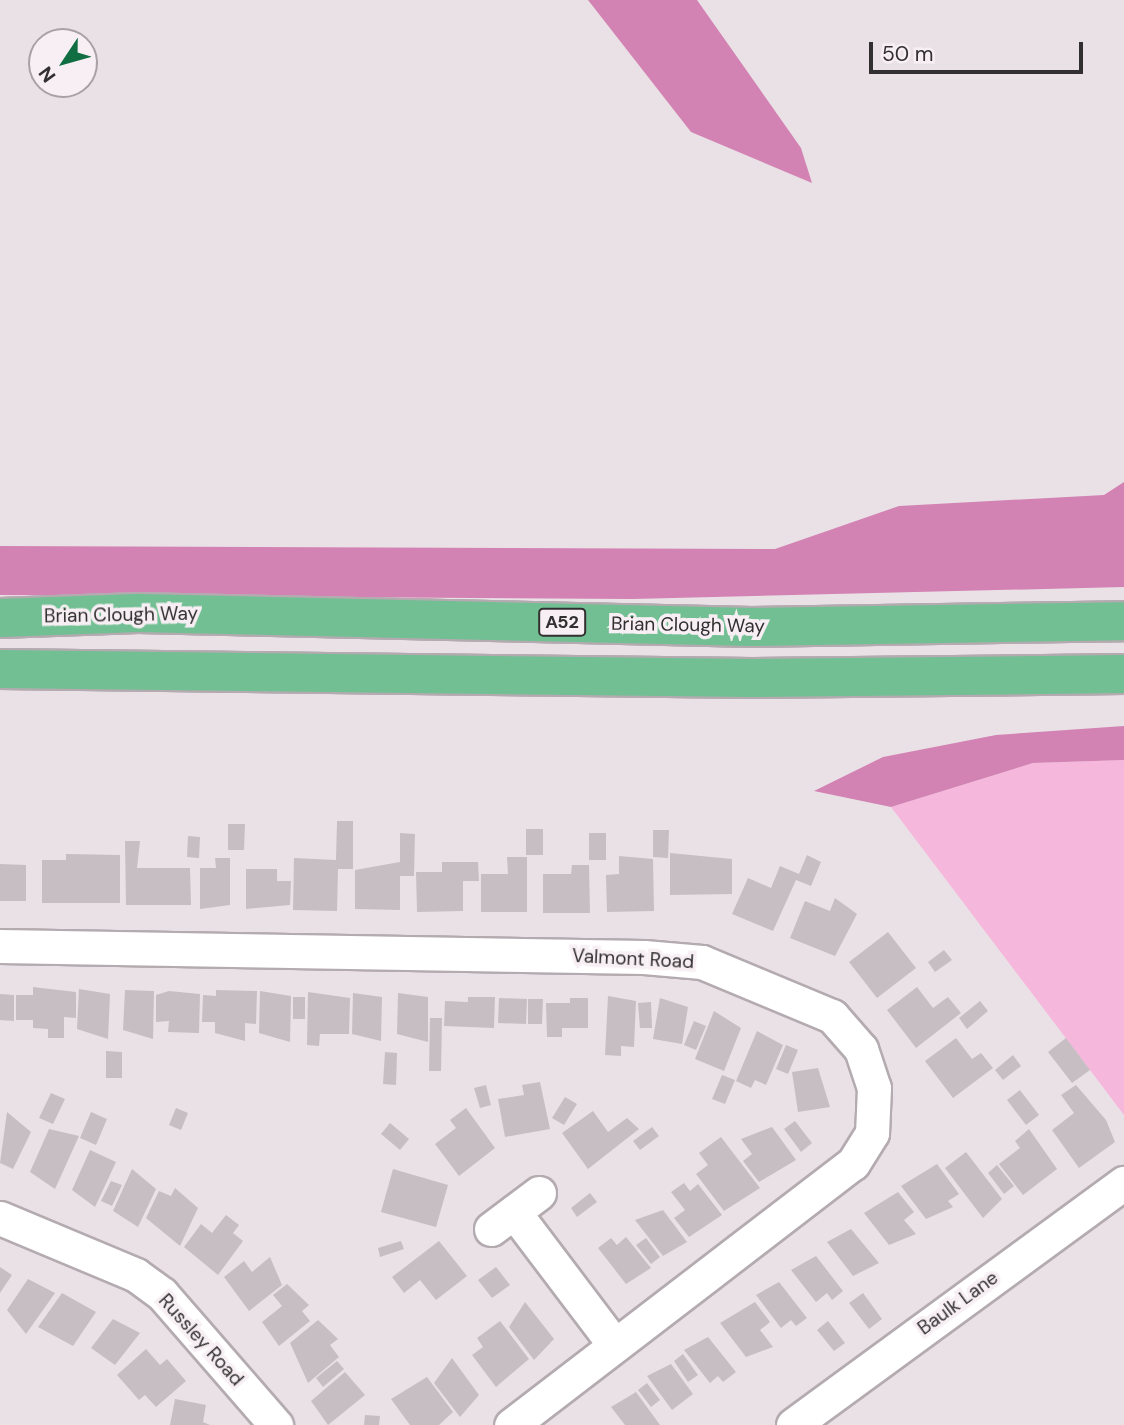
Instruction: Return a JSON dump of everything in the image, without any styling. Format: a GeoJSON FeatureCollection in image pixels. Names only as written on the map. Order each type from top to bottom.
{"type":"FeatureCollection","features":[{"type":"Feature","properties":{"kind":"highway","name":"Brian Clough Way"},"geometry":{"type":"LineString","coordinates":[[0,618],[138,613],[752,627],[1124,621]]}},
{"type":"Feature","properties":{"kind":"highway"},"geometry":{"type":"LineString","coordinates":[[0,669],[752,678],[1124,674]]}},
{"type":"Feature","properties":{"kind":"street","name":"Valmont Road"},"geometry":{"type":"LineString","coordinates":[[0,946],[644,957],[702,962],[832,1016],[862,1049],[874,1088],[872,1133],[853,1163],[511,1425]]}},
{"type":"Feature","properties":{"kind":"street","name":"Baulk Lane"},"geometry":{"type":"LineString","coordinates":[[793,1425],[1124,1183]]}},
{"type":"Feature","properties":{"kind":"street"},"geometry":{"type":"LineString","coordinates":[[514,1211],[614,1344]]}},
{"type":"Feature","properties":{"kind":"street","name":"Russley Road"},"geometry":{"type":"LineString","coordinates":[[0,1218],[136,1275],[162,1294],[276,1425]]}},
{"type":"Feature","properties":{"kind":"shaded area"},"geometry":{"type":"Polygon","coordinates":[[[588,0],[697,0],[801,148],[812,183],[691,132],[588,0]]]}},
{"type":"Feature","properties":{"kind":"shaded area"},"geometry":{"type":"Polygon","coordinates":[[[1124,482],[1124,587],[632,599],[0,595],[0,546],[775,549],[899,506],[1104,495],[1124,482]]]}},
{"type":"Feature","properties":{"kind":"shaded area"},"geometry":{"type":"Polygon","coordinates":[[[1124,726],[1124,760],[1033,763],[891,807],[814,791],[883,757],[996,735],[1124,726]]]}},
{"type":"Feature","properties":{"kind":"shaded area"},"geometry":{"type":"Polygon","coordinates":[[[1124,760],[1124,1115],[891,807],[1033,763],[1124,760]]]}},
{"type":"Feature","properties":{"kind":"building"},"geometry":{"type":"Polygon","coordinates":[[[337,821],[353,821],[353,869],[338,869],[337,911],[293,910],[294,858],[336,860],[337,821]]]}},
{"type":"Feature","properties":{"kind":"building"},"geometry":{"type":"Polygon","coordinates":[[[228,824],[245,824],[244,850],[228,850],[228,824]]]}},
{"type":"Feature","properties":{"kind":"building"},"geometry":{"type":"Polygon","coordinates":[[[526,829],[543,829],[543,855],[526,855],[526,829]]]}},
{"type":"Feature","properties":{"kind":"building"},"geometry":{"type":"Polygon","coordinates":[[[653,830],[669,830],[668,858],[653,857],[653,830]]]}},
{"type":"Feature","properties":{"kind":"building"},"geometry":{"type":"Polygon","coordinates":[[[400,833],[415,834],[414,876],[400,876],[400,910],[355,909],[355,870],[400,862],[400,833]]]}},
{"type":"Feature","properties":{"kind":"building"},"geometry":{"type":"Polygon","coordinates":[[[589,833],[606,833],[606,860],[589,860],[589,833]]]}},
{"type":"Feature","properties":{"kind":"building"},"geometry":{"type":"Polygon","coordinates":[[[188,836],[200,837],[199,858],[187,857],[188,836]]]}},
{"type":"Feature","properties":{"kind":"building"},"geometry":{"type":"Polygon","coordinates":[[[125,841],[140,841],[137,868],[190,868],[191,905],[126,905],[125,841]]]}},
{"type":"Feature","properties":{"kind":"building"},"geometry":{"type":"Polygon","coordinates":[[[670,853],[732,859],[732,894],[670,895],[670,853]]]}},
{"type":"Feature","properties":{"kind":"building"},"geometry":{"type":"Polygon","coordinates":[[[66,854],[120,855],[120,903],[42,903],[42,860],[66,860],[66,854]]]}},
{"type":"Feature","properties":{"kind":"building"},"geometry":{"type":"Polygon","coordinates":[[[807,855],[821,862],[811,886],[796,880],[773,931],[732,914],[748,878],[771,888],[780,866],[799,874],[807,855]]]}},
{"type":"Feature","properties":{"kind":"building"},"geometry":{"type":"Polygon","coordinates":[[[619,856],[653,859],[654,911],[607,912],[606,875],[619,874],[619,856]]]}},
{"type":"Feature","properties":{"kind":"building"},"geometry":{"type":"Polygon","coordinates":[[[507,857],[527,857],[527,912],[481,912],[481,874],[508,874],[507,857]]]}},
{"type":"Feature","properties":{"kind":"building"},"geometry":{"type":"Polygon","coordinates":[[[215,858],[230,858],[230,905],[200,909],[200,868],[216,868],[215,858]]]}},
{"type":"Feature","properties":{"kind":"building"},"geometry":{"type":"Polygon","coordinates":[[[442,862],[478,862],[479,881],[463,881],[463,911],[417,912],[416,872],[442,872],[442,862]]]}},
{"type":"Feature","properties":{"kind":"building"},"geometry":{"type":"Polygon","coordinates":[[[0,864],[26,865],[26,901],[0,901],[0,864]]]}},
{"type":"Feature","properties":{"kind":"building"},"geometry":{"type":"Polygon","coordinates":[[[572,865],[589,865],[590,913],[543,913],[543,874],[571,874],[572,865]]]}},
{"type":"Feature","properties":{"kind":"building"},"geometry":{"type":"Polygon","coordinates":[[[246,869],[277,869],[277,881],[291,881],[290,905],[246,909],[246,869]]]}},
{"type":"Feature","properties":{"kind":"building"},"geometry":{"type":"Polygon","coordinates":[[[835,898],[857,914],[835,956],[790,938],[805,901],[830,911],[835,898]]]}},
{"type":"Feature","properties":{"kind":"building"},"geometry":{"type":"Polygon","coordinates":[[[888,932],[916,968],[877,998],[849,962],[888,932]]]}},
{"type":"Feature","properties":{"kind":"building"},"geometry":{"type":"Polygon","coordinates":[[[944,950],[952,960],[935,972],[928,962],[944,950]]]}},
{"type":"Feature","properties":{"kind":"building"},"geometry":{"type":"Polygon","coordinates":[[[33,987],[76,992],[76,1018],[64,1017],[64,1038],[48,1038],[48,1029],[33,1028],[33,1020],[16,1020],[16,995],[33,995],[33,987]]]}},
{"type":"Feature","properties":{"kind":"building"},"geometry":{"type":"Polygon","coordinates":[[[917,987],[933,1008],[948,997],[961,1013],[916,1048],[887,1010],[917,987]]]}},
{"type":"Feature","properties":{"kind":"building"},"geometry":{"type":"Polygon","coordinates":[[[79,989],[110,994],[108,1039],[77,1029],[79,989]]]}},
{"type":"Feature","properties":{"kind":"building"},"geometry":{"type":"Polygon","coordinates":[[[125,990],[154,991],[153,1039],[123,1030],[125,990]]]}},
{"type":"Feature","properties":{"kind":"building"},"geometry":{"type":"Polygon","coordinates":[[[216,990],[257,991],[256,1024],[245,1023],[245,1041],[215,1033],[215,1022],[202,1022],[203,995],[216,996],[216,990]]]}},
{"type":"Feature","properties":{"kind":"building"},"geometry":{"type":"Polygon","coordinates":[[[169,991],[200,994],[199,1033],[168,1032],[169,1021],[156,1022],[156,995],[169,991]]]}},
{"type":"Feature","properties":{"kind":"building"},"geometry":{"type":"Polygon","coordinates":[[[260,991],[291,996],[290,1042],[259,1033],[260,991]]]}},
{"type":"Feature","properties":{"kind":"building"},"geometry":{"type":"Polygon","coordinates":[[[308,992],[350,998],[349,1034],[320,1034],[319,1046],[307,1045],[308,992]]]}},
{"type":"Feature","properties":{"kind":"building"},"geometry":{"type":"Polygon","coordinates":[[[353,993],[382,997],[381,1041],[352,1034],[353,993]]]}},
{"type":"Feature","properties":{"kind":"building"},"geometry":{"type":"Polygon","coordinates":[[[398,993],[428,997],[428,1042],[397,1034],[398,993]]]}},
{"type":"Feature","properties":{"kind":"building"},"geometry":{"type":"Polygon","coordinates":[[[0,994],[14,995],[14,1021],[0,1020],[0,994]]]}},
{"type":"Feature","properties":{"kind":"building"},"geometry":{"type":"Polygon","coordinates":[[[608,996],[636,1001],[634,1047],[621,1046],[621,1056],[605,1055],[608,996]]]}},
{"type":"Feature","properties":{"kind":"building"},"geometry":{"type":"Polygon","coordinates":[[[293,997],[305,997],[305,1019],[293,1019],[293,997]]]}},
{"type":"Feature","properties":{"kind":"building"},"geometry":{"type":"Polygon","coordinates":[[[468,997],[495,997],[494,1028],[444,1026],[445,1001],[468,1002],[468,997]]]}},
{"type":"Feature","properties":{"kind":"building"},"geometry":{"type":"Polygon","coordinates":[[[499,998],[527,999],[526,1024],[498,1023],[499,998]]]}},
{"type":"Feature","properties":{"kind":"building"},"geometry":{"type":"Polygon","coordinates":[[[570,998],[588,998],[588,1028],[562,1028],[562,1037],[547,1037],[546,1003],[570,1003],[570,998]]]}},
{"type":"Feature","properties":{"kind":"building"},"geometry":{"type":"Polygon","coordinates":[[[660,998],[688,1007],[682,1044],[653,1039],[660,998]]]}},
{"type":"Feature","properties":{"kind":"building"},"geometry":{"type":"Polygon","coordinates":[[[528,999],[543,999],[542,1024],[528,1024],[528,999]]]}},
{"type":"Feature","properties":{"kind":"building"},"geometry":{"type":"Polygon","coordinates":[[[980,1001],[988,1011],[967,1029],[959,1018],[980,1001]]]}},
{"type":"Feature","properties":{"kind":"building"},"geometry":{"type":"Polygon","coordinates":[[[651,1002],[652,1028],[640,1028],[638,1003],[651,1002]]]}},
{"type":"Feature","properties":{"kind":"building"},"geometry":{"type":"Polygon","coordinates":[[[714,1011],[741,1028],[724,1071],[695,1059],[714,1011]]]}},
{"type":"Feature","properties":{"kind":"building"},"geometry":{"type":"Polygon","coordinates":[[[430,1018],[442,1018],[441,1071],[429,1071],[430,1018]]]}},
{"type":"Feature","properties":{"kind":"building"},"geometry":{"type":"Polygon","coordinates":[[[694,1021],[706,1026],[696,1050],[684,1045],[694,1021]]]}},
{"type":"Feature","properties":{"kind":"building"},"geometry":{"type":"Polygon","coordinates":[[[757,1031],[783,1045],[766,1085],[755,1080],[751,1088],[736,1081],[757,1031]]]}},
{"type":"Feature","properties":{"kind":"building"},"geometry":{"type":"Polygon","coordinates":[[[956,1038],[972,1059],[981,1053],[993,1068],[953,1098],[925,1061],[956,1038]]]}},
{"type":"Feature","properties":{"kind":"building"},"geometry":{"type":"Polygon","coordinates":[[[1066,1038],[1090,1070],[1072,1083],[1048,1052],[1066,1038]]]}},
{"type":"Feature","properties":{"kind":"building"},"geometry":{"type":"Polygon","coordinates":[[[786,1045],[798,1050],[788,1074],[776,1069],[786,1045]]]}},
{"type":"Feature","properties":{"kind":"building"},"geometry":{"type":"Polygon","coordinates":[[[106,1051],[122,1052],[122,1078],[106,1078],[106,1051]]]}},
{"type":"Feature","properties":{"kind":"building"},"geometry":{"type":"Polygon","coordinates":[[[385,1052],[397,1053],[396,1085],[383,1084],[385,1052]]]}},
{"type":"Feature","properties":{"kind":"building"},"geometry":{"type":"Polygon","coordinates":[[[1013,1055],[1021,1066],[1003,1080],[995,1070],[1013,1055]]]}},
{"type":"Feature","properties":{"kind":"building"},"geometry":{"type":"Polygon","coordinates":[[[818,1068],[830,1107],[798,1112],[792,1072],[818,1068]]]}},
{"type":"Feature","properties":{"kind":"building"},"geometry":{"type":"Polygon","coordinates":[[[722,1075],[735,1080],[725,1104],[712,1099],[722,1075]]]}},
{"type":"Feature","properties":{"kind":"building"},"geometry":{"type":"Polygon","coordinates":[[[540,1082],[550,1129],[505,1137],[498,1099],[524,1095],[522,1085],[540,1082]]]}},
{"type":"Feature","properties":{"kind":"building"},"geometry":{"type":"Polygon","coordinates":[[[486,1085],[491,1105],[480,1108],[474,1088],[486,1085]]]}},
{"type":"Feature","properties":{"kind":"building"},"geometry":{"type":"Polygon","coordinates":[[[1076,1085],[1106,1120],[1115,1142],[1079,1168],[1052,1130],[1074,1113],[1061,1095],[1076,1085]]]}},
{"type":"Feature","properties":{"kind":"building"},"geometry":{"type":"Polygon","coordinates":[[[1020,1090],[1039,1115],[1026,1125],[1007,1100],[1020,1090]]]}},
{"type":"Feature","properties":{"kind":"building"},"geometry":{"type":"Polygon","coordinates":[[[51,1093],[65,1099],[53,1124],[39,1118],[51,1093]]]}},
{"type":"Feature","properties":{"kind":"building"},"geometry":{"type":"Polygon","coordinates":[[[565,1097],[577,1104],[564,1125],[552,1118],[565,1097]]]}},
{"type":"Feature","properties":{"kind":"building"},"geometry":{"type":"Polygon","coordinates":[[[176,1108],[188,1113],[181,1130],[169,1125],[176,1108]]]}},
{"type":"Feature","properties":{"kind":"building"},"geometry":{"type":"Polygon","coordinates":[[[466,1108],[495,1148],[459,1176],[435,1144],[456,1128],[450,1120],[466,1108]]]}},
{"type":"Feature","properties":{"kind":"building"},"geometry":{"type":"Polygon","coordinates":[[[593,1111],[608,1132],[627,1118],[639,1129],[588,1169],[562,1133],[593,1111]]]}},
{"type":"Feature","properties":{"kind":"building"},"geometry":{"type":"Polygon","coordinates":[[[7,1112],[31,1132],[13,1169],[0,1163],[7,1112]]]}},
{"type":"Feature","properties":{"kind":"building"},"geometry":{"type":"Polygon","coordinates":[[[91,1112],[107,1119],[96,1145],[80,1138],[91,1112]]]}},
{"type":"Feature","properties":{"kind":"building"},"geometry":{"type":"Polygon","coordinates":[[[795,1121],[812,1143],[801,1152],[784,1129],[795,1121]]]}},
{"type":"Feature","properties":{"kind":"building"},"geometry":{"type":"Polygon","coordinates":[[[390,1123],[409,1139],[400,1150],[381,1134],[390,1123]]]}},
{"type":"Feature","properties":{"kind":"building"},"geometry":{"type":"Polygon","coordinates":[[[652,1127],[659,1136],[640,1150],[633,1141],[652,1127]]]}},
{"type":"Feature","properties":{"kind":"building"},"geometry":{"type":"Polygon","coordinates":[[[772,1127],[796,1160],[759,1182],[743,1161],[752,1154],[741,1139],[772,1127]]]}},
{"type":"Feature","properties":{"kind":"building"},"geometry":{"type":"Polygon","coordinates":[[[49,1129],[79,1136],[55,1189],[30,1172],[49,1129]]]}},
{"type":"Feature","properties":{"kind":"building"},"geometry":{"type":"Polygon","coordinates":[[[1029,1129],[1057,1169],[1023,1195],[999,1164],[1020,1148],[1015,1141],[1029,1129]]]}},
{"type":"Feature","properties":{"kind":"building"},"geometry":{"type":"Polygon","coordinates":[[[721,1137],[760,1188],[724,1211],[696,1174],[708,1165],[699,1153],[721,1137]]]}},
{"type":"Feature","properties":{"kind":"building"},"geometry":{"type":"Polygon","coordinates":[[[90,1150],[116,1162],[95,1207],[72,1190],[90,1150]]]}},
{"type":"Feature","properties":{"kind":"building"},"geometry":{"type":"Polygon","coordinates":[[[966,1152],[1002,1199],[983,1218],[945,1168],[966,1152]]]}},
{"type":"Feature","properties":{"kind":"building"},"geometry":{"type":"Polygon","coordinates":[[[937,1164],[959,1194],[948,1201],[953,1207],[926,1219],[901,1186],[937,1164]]]}},
{"type":"Feature","properties":{"kind":"building"},"geometry":{"type":"Polygon","coordinates":[[[997,1165],[1014,1186],[1004,1194],[988,1173],[997,1165]]]}},
{"type":"Feature","properties":{"kind":"building"},"geometry":{"type":"Polygon","coordinates":[[[132,1169],[156,1189],[138,1227],[113,1211],[132,1169]]]}},
{"type":"Feature","properties":{"kind":"building"},"geometry":{"type":"Polygon","coordinates":[[[393,1169],[448,1185],[436,1227],[381,1212],[393,1169]]]}},
{"type":"Feature","properties":{"kind":"building"},"geometry":{"type":"Polygon","coordinates":[[[111,1181],[122,1185],[112,1206],[101,1201],[111,1181]]]}},
{"type":"Feature","properties":{"kind":"building"},"geometry":{"type":"Polygon","coordinates":[[[684,1183],[690,1191],[698,1184],[722,1215],[689,1237],[674,1218],[685,1210],[671,1192],[684,1183]]]}},
{"type":"Feature","properties":{"kind":"building"},"geometry":{"type":"Polygon","coordinates":[[[175,1188],[198,1208],[180,1246],[146,1218],[159,1191],[171,1196],[175,1188]]]}},
{"type":"Feature","properties":{"kind":"building"},"geometry":{"type":"Polygon","coordinates":[[[898,1192],[914,1212],[904,1220],[916,1234],[889,1245],[864,1213],[898,1192]]]}},
{"type":"Feature","properties":{"kind":"building"},"geometry":{"type":"Polygon","coordinates":[[[590,1193],[597,1202],[577,1217],[571,1208],[590,1193]]]}},
{"type":"Feature","properties":{"kind":"building"},"geometry":{"type":"Polygon","coordinates":[[[663,1210],[687,1242],[663,1256],[635,1220],[663,1210]]]}},
{"type":"Feature","properties":{"kind":"building"},"geometry":{"type":"Polygon","coordinates":[[[226,1215],[239,1225],[233,1233],[243,1241],[218,1275],[184,1247],[201,1224],[212,1233],[226,1215]]]}},
{"type":"Feature","properties":{"kind":"building"},"geometry":{"type":"Polygon","coordinates":[[[851,1229],[879,1263],[853,1276],[827,1242],[851,1229]]]}},
{"type":"Feature","properties":{"kind":"building"},"geometry":{"type":"Polygon","coordinates":[[[626,1237],[651,1268],[626,1284],[598,1248],[611,1238],[617,1245],[626,1237]]]}},
{"type":"Feature","properties":{"kind":"building"},"geometry":{"type":"Polygon","coordinates":[[[646,1238],[660,1257],[651,1264],[636,1245],[646,1238]]]}},
{"type":"Feature","properties":{"kind":"building"},"geometry":{"type":"Polygon","coordinates":[[[401,1241],[404,1249],[380,1257],[378,1248],[401,1241]]]}},
{"type":"Feature","properties":{"kind":"building"},"geometry":{"type":"Polygon","coordinates":[[[439,1241],[467,1276],[436,1300],[420,1280],[404,1293],[392,1277],[439,1241]]]}},
{"type":"Feature","properties":{"kind":"building"},"geometry":{"type":"Polygon","coordinates":[[[816,1256],[843,1291],[832,1300],[827,1293],[816,1302],[791,1270],[816,1256]]]}},
{"type":"Feature","properties":{"kind":"building"},"geometry":{"type":"Polygon","coordinates":[[[270,1257],[282,1285],[249,1311],[224,1277],[244,1261],[252,1272],[270,1257]]]}},
{"type":"Feature","properties":{"kind":"building"},"geometry":{"type":"Polygon","coordinates":[[[0,1267],[12,1275],[0,1293],[0,1267]]]}},
{"type":"Feature","properties":{"kind":"building"},"geometry":{"type":"Polygon","coordinates":[[[496,1267],[510,1285],[492,1298],[478,1280],[496,1267]]]}},
{"type":"Feature","properties":{"kind":"building"},"geometry":{"type":"Polygon","coordinates":[[[28,1279],[55,1293],[26,1334],[7,1310],[28,1279]]]}},
{"type":"Feature","properties":{"kind":"building"},"geometry":{"type":"Polygon","coordinates":[[[779,1282],[807,1318],[796,1326],[791,1320],[781,1328],[756,1295],[779,1282]]]}},
{"type":"Feature","properties":{"kind":"building"},"geometry":{"type":"Polygon","coordinates":[[[287,1284],[309,1305],[302,1311],[310,1321],[279,1346],[262,1322],[282,1306],[273,1295],[287,1284]]]}},
{"type":"Feature","properties":{"kind":"building"},"geometry":{"type":"Polygon","coordinates":[[[62,1293],[96,1312],[73,1346],[38,1327],[62,1293]]]}},
{"type":"Feature","properties":{"kind":"building"},"geometry":{"type":"Polygon","coordinates":[[[863,1293],[882,1319],[869,1329],[849,1303],[863,1293]]]}},
{"type":"Feature","properties":{"kind":"building"},"geometry":{"type":"Polygon","coordinates":[[[525,1302],[554,1339],[534,1360],[509,1327],[525,1302]]]}},
{"type":"Feature","properties":{"kind":"building"},"geometry":{"type":"Polygon","coordinates":[[[755,1302],[770,1322],[760,1330],[773,1347],[746,1357],[720,1323],[755,1302]]]}},
{"type":"Feature","properties":{"kind":"building"},"geometry":{"type":"Polygon","coordinates":[[[113,1319],[140,1333],[115,1365],[91,1348],[113,1319]]]}},
{"type":"Feature","properties":{"kind":"building"},"geometry":{"type":"Polygon","coordinates":[[[318,1320],[338,1339],[330,1345],[339,1357],[308,1383],[290,1343],[318,1320]]]}},
{"type":"Feature","properties":{"kind":"building"},"geometry":{"type":"Polygon","coordinates":[[[500,1321],[529,1359],[496,1387],[472,1355],[483,1347],[477,1338],[500,1321]]]}},
{"type":"Feature","properties":{"kind":"building"},"geometry":{"type":"Polygon","coordinates":[[[828,1321],[845,1343],[834,1351],[817,1330],[828,1321]]]}},
{"type":"Feature","properties":{"kind":"building"},"geometry":{"type":"Polygon","coordinates":[[[708,1337],[736,1372],[723,1382],[718,1376],[710,1383],[684,1350],[708,1337]]]}},
{"type":"Feature","properties":{"kind":"building"},"geometry":{"type":"Polygon","coordinates":[[[146,1349],[160,1365],[167,1359],[186,1381],[156,1407],[145,1395],[139,1400],[117,1375],[146,1349]]]}},
{"type":"Feature","properties":{"kind":"building"},"geometry":{"type":"Polygon","coordinates":[[[683,1354],[698,1375],[688,1382],[674,1361],[683,1354]]]}},
{"type":"Feature","properties":{"kind":"building"},"geometry":{"type":"Polygon","coordinates":[[[452,1358],[479,1395],[460,1417],[434,1383],[452,1358]]]}},
{"type":"Feature","properties":{"kind":"building"},"geometry":{"type":"Polygon","coordinates":[[[337,1361],[344,1369],[323,1387],[316,1378],[337,1361]]]}},
{"type":"Feature","properties":{"kind":"building"},"geometry":{"type":"Polygon","coordinates":[[[671,1364],[693,1394],[672,1410],[647,1376],[671,1364]]]}},
{"type":"Feature","properties":{"kind":"building"},"geometry":{"type":"Polygon","coordinates":[[[345,1372],[365,1395],[328,1425],[311,1401],[345,1372]]]}},
{"type":"Feature","properties":{"kind":"building"},"geometry":{"type":"Polygon","coordinates":[[[427,1377],[453,1412],[439,1425],[410,1425],[391,1399],[427,1377]]]}},
{"type":"Feature","properties":{"kind":"building"},"geometry":{"type":"Polygon","coordinates":[[[647,1383],[660,1400],[651,1407],[638,1390],[647,1383]]]}},
{"type":"Feature","properties":{"kind":"building"},"geometry":{"type":"Polygon","coordinates":[[[636,1392],[660,1425],[625,1425],[611,1407],[636,1392]]]}},
{"type":"Feature","properties":{"kind":"building"},"geometry":{"type":"Polygon","coordinates":[[[175,1399],[206,1405],[203,1422],[210,1425],[170,1425],[175,1399]]]}},
{"type":"Feature","properties":{"kind":"building"},"geometry":{"type":"Polygon","coordinates":[[[365,1415],[380,1416],[379,1425],[364,1425],[365,1415]]]}}]}
